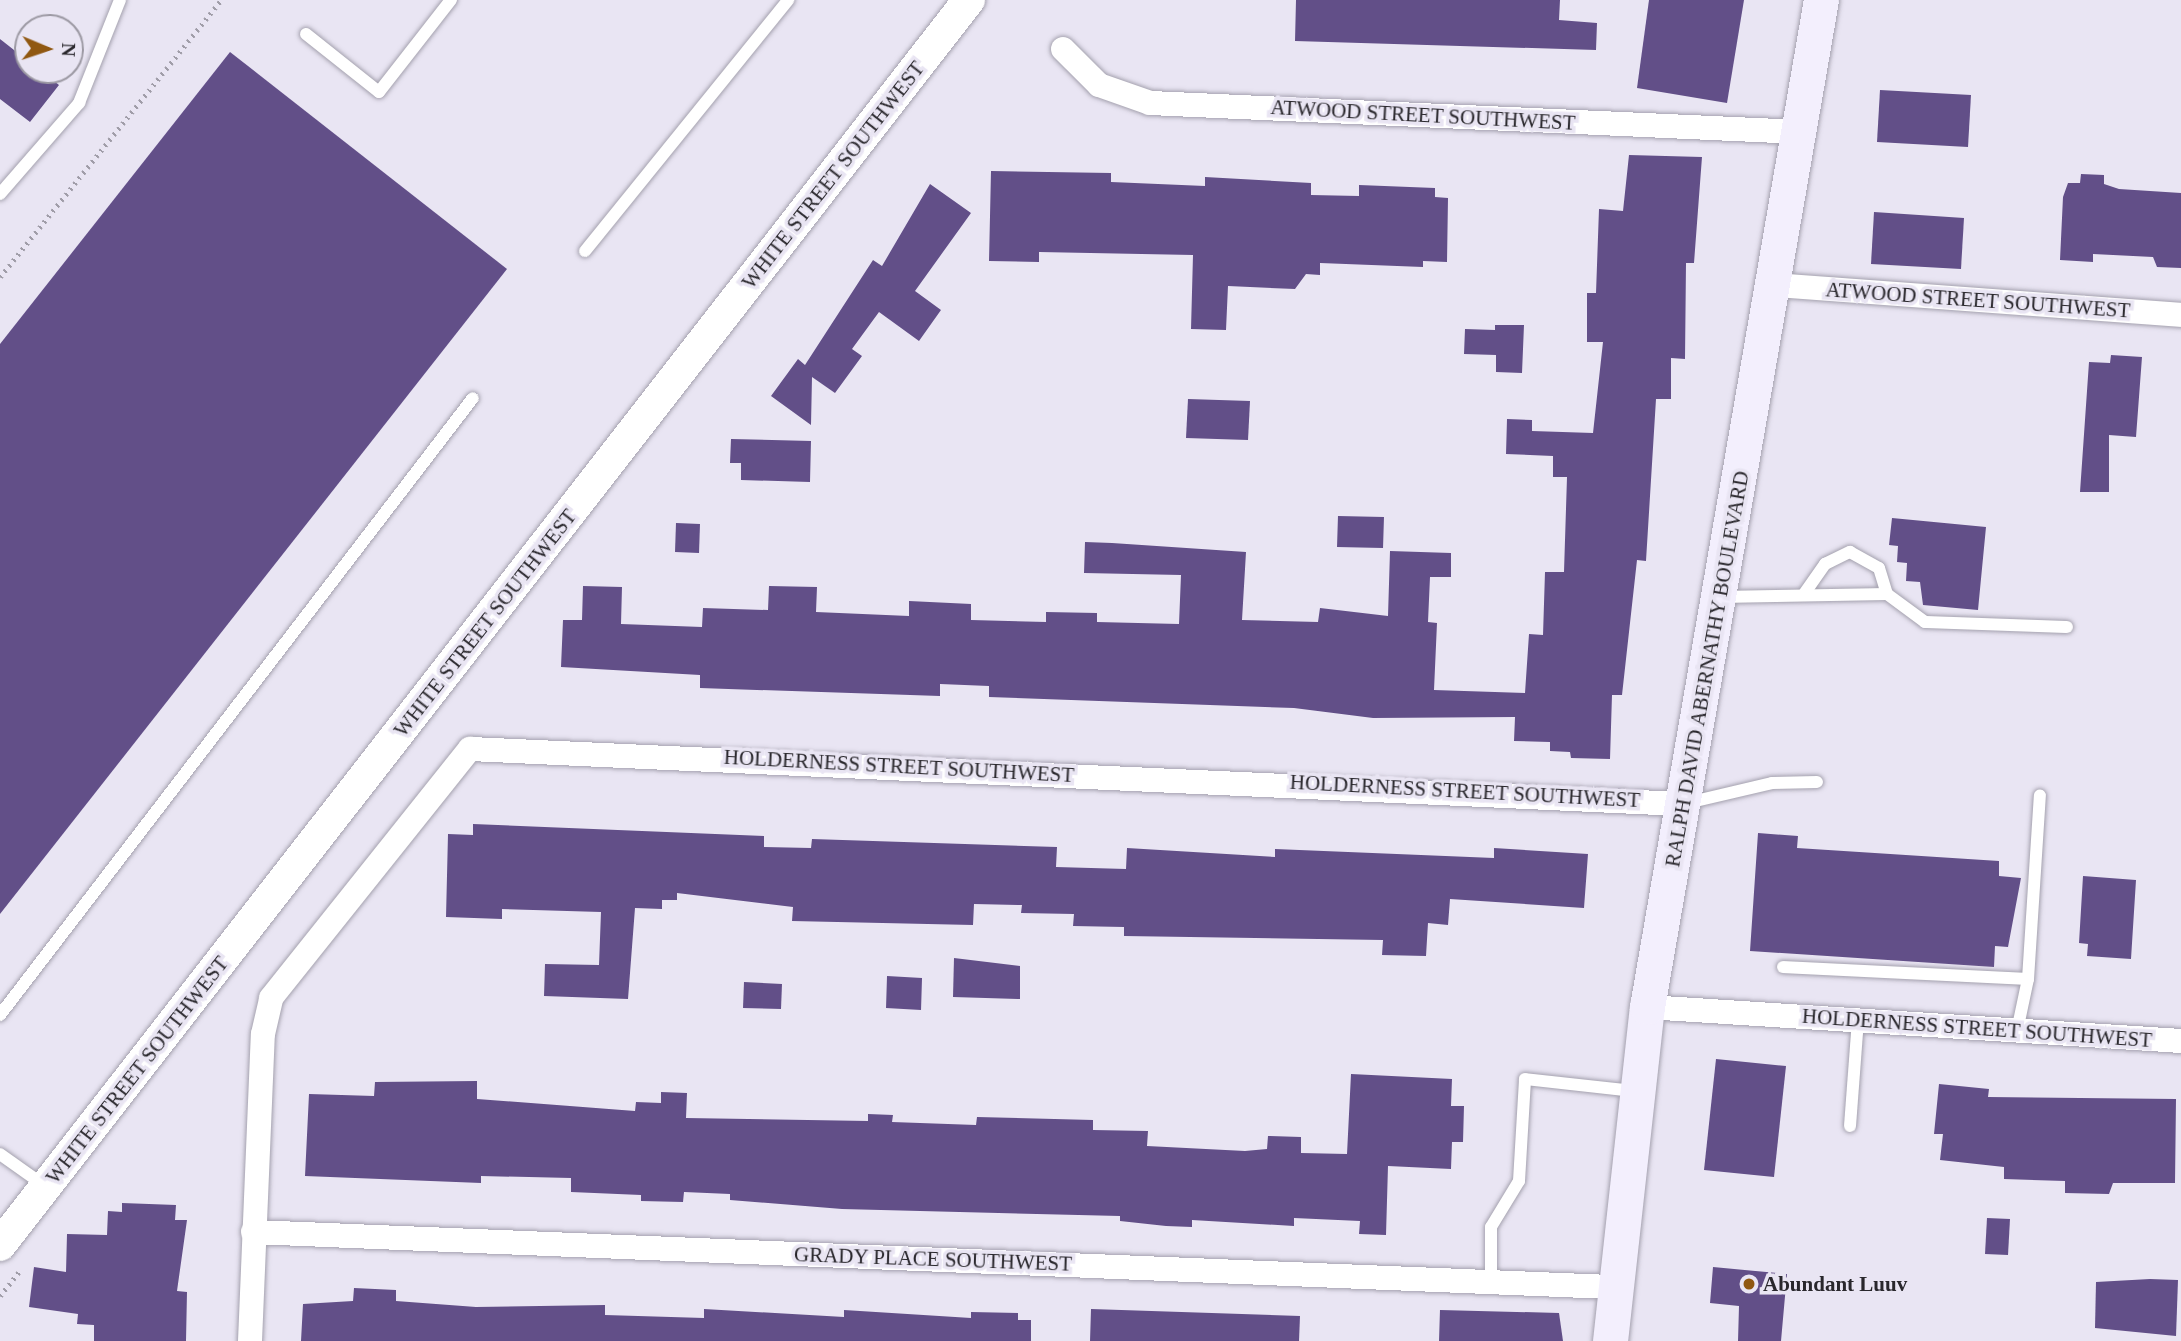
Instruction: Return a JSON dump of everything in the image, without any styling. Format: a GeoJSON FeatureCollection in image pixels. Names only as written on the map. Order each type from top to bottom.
{"type":"FeatureCollection","features":[{"type":"Feature","properties":{"kind":"main road","name":"RALPH DAVID ABERNATHY BOULEVARD"},"geometry":{"type":"LineString","coordinates":[[1610,1341],[1613,1287],[1647,1007],[1802,132],[1821,0]]}},
{"type":"Feature","properties":{"kind":"street","name":"WHITE STREET SOUTHWEST"},"geometry":{"type":"LineString","coordinates":[[0,1245],[969,0]]}},
{"type":"Feature","properties":{"kind":"street","name":"ATWOOD STREET SOUTHWEST"},"geometry":{"type":"LineString","coordinates":[[1063,49],[1099,85],[1150,103],[1802,132]]}},
{"type":"Feature","properties":{"kind":"street","name":"ATWOOD STREET SOUTHWEST"},"geometry":{"type":"LineString","coordinates":[[1775,285],[2181,315]]}},
{"type":"Feature","properties":{"kind":"street","name":"HOLDERNESS STREET SOUTHWEST"},"geometry":{"type":"LineString","coordinates":[[253,1232],[264,1034],[271,998],[470,749],[1682,804]]}},
{"type":"Feature","properties":{"kind":"street","name":"HOLDERNESS STREET SOUTHWEST"},"geometry":{"type":"LineString","coordinates":[[1647,1007],[2181,1041]]}},
{"type":"Feature","properties":{"kind":"street","name":"GRADY PLACE SOUTHWEST"},"geometry":{"type":"LineString","coordinates":[[253,1232],[1613,1287]]}},
{"type":"Feature","properties":{"kind":"street"},"geometry":{"type":"LineString","coordinates":[[250,1341],[253,1232]]}},
{"type":"Feature","properties":{"kind":"lane"},"geometry":{"type":"LineString","coordinates":[[0,194],[79,103],[120,0]]}},
{"type":"Feature","properties":{"kind":"lane"},"geometry":{"type":"LineString","coordinates":[[306,34],[379,92],[451,0]]}},
{"type":"Feature","properties":{"kind":"lane"},"geometry":{"type":"LineString","coordinates":[[585,251],[788,0]]}},
{"type":"Feature","properties":{"kind":"lane"},"geometry":{"type":"LineString","coordinates":[[0,1015],[473,398]]}},
{"type":"Feature","properties":{"kind":"lane"},"geometry":{"type":"LineString","coordinates":[[1804,594],[1825,564],[1850,552],[1879,568],[1887,594]]}},
{"type":"Feature","properties":{"kind":"lane"},"geometry":{"type":"LineString","coordinates":[[1720,597],[1887,594],[1925,622],[2067,627]]}},
{"type":"Feature","properties":{"kind":"lane"},"geometry":{"type":"LineString","coordinates":[[1682,804],[1772,783],[1817,782]]}},
{"type":"Feature","properties":{"kind":"lane"},"geometry":{"type":"LineString","coordinates":[[2017,1031],[2028,979],[2039,795]]}},
{"type":"Feature","properties":{"kind":"lane"},"geometry":{"type":"LineString","coordinates":[[1783,967],[2028,979]]}},
{"type":"Feature","properties":{"kind":"lane"},"geometry":{"type":"LineString","coordinates":[[1850,1126],[1857,1020]]}},
{"type":"Feature","properties":{"kind":"lane"},"geometry":{"type":"LineString","coordinates":[[1491,1282],[1491,1227],[1519,1181],[1525,1079],[1637,1092]]}},
{"type":"Feature","properties":{"kind":"lane"},"geometry":{"type":"LineString","coordinates":[[0,1154],[46,1186]]}},
{"type":"Feature","properties":{"kind":"path"},"geometry":{"type":"LineString","coordinates":[[0,277],[221,0]]}},
{"type":"Feature","properties":{"kind":"building"},"geometry":{"type":"Polygon","coordinates":[[[1296,0],[1560,0],[1559,20],[1597,23],[1596,50],[1295,41],[1296,0]]]}},
{"type":"Feature","properties":{"kind":"building"},"geometry":{"type":"Polygon","coordinates":[[[1649,0],[1744,0],[1727,103],[1637,88],[1649,0]]]}},
{"type":"Feature","properties":{"kind":"building"},"geometry":{"type":"Polygon","coordinates":[[[0,39],[14,50],[14,84],[59,85],[30,122],[0,99],[0,39]]]}},
{"type":"Feature","properties":{"kind":"building"},"geometry":{"type":"Polygon","coordinates":[[[230,52],[507,269],[0,914],[0,344],[230,52]]]}},
{"type":"Feature","properties":{"kind":"building"},"geometry":{"type":"Polygon","coordinates":[[[1880,90],[1971,95],[1968,147],[1877,142],[1880,90]]]}},
{"type":"Feature","properties":{"kind":"building"},"geometry":{"type":"Polygon","coordinates":[[[1629,155],[1702,157],[1694,263],[1686,263],[1685,359],[1671,358],[1671,399],[1656,399],[1646,561],[1637,560],[1622,695],[1612,695],[1610,759],[1571,758],[1570,752],[1550,751],[1550,742],[1514,741],[1515,717],[1373,718],[1294,708],[989,697],[989,686],[940,684],[940,696],[700,688],[700,675],[561,667],[563,620],[582,620],[583,586],[622,587],[621,624],[702,627],[703,608],[768,610],[769,586],[817,587],[816,612],[909,616],[909,601],[971,604],[971,620],[1046,622],[1046,612],[1097,613],[1097,622],[1179,624],[1181,575],[1084,573],[1085,542],[1246,552],[1242,620],[1318,622],[1320,608],[1388,616],[1390,551],[1451,553],[1451,577],[1430,577],[1428,622],[1437,623],[1434,690],[1525,693],[1529,634],[1543,635],[1545,572],[1564,572],[1567,477],[1553,477],[1553,456],[1506,454],[1507,419],[1532,420],[1532,431],[1593,433],[1603,342],[1587,342],[1587,293],[1596,293],[1599,209],[1623,211],[1629,155]]]}},
{"type":"Feature","properties":{"kind":"building"},"geometry":{"type":"Polygon","coordinates":[[[991,171],[1111,173],[1111,182],[1205,186],[1205,177],[1311,183],[1311,195],[1359,196],[1359,185],[1435,188],[1435,197],[1448,198],[1447,262],[1423,261],[1423,267],[1320,263],[1320,275],[1306,274],[1295,289],[1228,286],[1226,330],[1191,329],[1193,255],[1039,252],[1039,262],[989,261],[991,171]]]}},
{"type":"Feature","properties":{"kind":"building"},"geometry":{"type":"Polygon","coordinates":[[[2081,174],[2104,175],[2104,184],[2119,189],[2181,193],[2181,268],[2157,267],[2153,257],[2093,254],[2093,262],[2060,260],[2063,197],[2068,183],[2080,183],[2081,174]]]}},
{"type":"Feature","properties":{"kind":"building"},"geometry":{"type":"Polygon","coordinates":[[[930,184],[971,213],[915,291],[941,310],[919,341],[879,312],[852,349],[862,356],[835,393],[812,377],[811,425],[771,396],[798,359],[805,365],[873,260],[882,266],[930,184]]]}},
{"type":"Feature","properties":{"kind":"building"},"geometry":{"type":"Polygon","coordinates":[[[1874,212],[1964,218],[1961,269],[1871,264],[1874,212]]]}},
{"type":"Feature","properties":{"kind":"building"},"geometry":{"type":"Polygon","coordinates":[[[1495,325],[1524,325],[1522,373],[1496,372],[1496,355],[1464,354],[1465,329],[1495,330],[1495,325]]]}},
{"type":"Feature","properties":{"kind":"building"},"geometry":{"type":"Polygon","coordinates":[[[2111,355],[2142,357],[2136,437],[2109,435],[2109,492],[2080,492],[2089,362],[2110,363],[2111,355]]]}},
{"type":"Feature","properties":{"kind":"building"},"geometry":{"type":"Polygon","coordinates":[[[1188,399],[1250,401],[1248,440],[1186,438],[1188,399]]]}},
{"type":"Feature","properties":{"kind":"building"},"geometry":{"type":"Polygon","coordinates":[[[731,439],[811,441],[810,482],[741,480],[741,463],[730,463],[731,439]]]}},
{"type":"Feature","properties":{"kind":"building"},"geometry":{"type":"Polygon","coordinates":[[[1338,516],[1384,517],[1383,548],[1337,547],[1338,516]]]}},
{"type":"Feature","properties":{"kind":"building"},"geometry":{"type":"Polygon","coordinates":[[[1892,518],[1986,527],[1978,610],[1923,605],[1920,582],[1906,581],[1907,563],[1897,562],[1898,546],[1889,545],[1892,518]]]}},
{"type":"Feature","properties":{"kind":"building"},"geometry":{"type":"Polygon","coordinates":[[[676,523],[700,524],[699,553],[675,552],[676,523]]]}},
{"type":"Feature","properties":{"kind":"building"},"geometry":{"type":"Polygon","coordinates":[[[473,824],[764,836],[764,847],[811,848],[812,839],[1057,847],[1056,867],[1126,869],[1127,848],[1275,857],[1275,849],[1494,858],[1494,848],[1588,854],[1584,908],[1450,899],[1448,925],[1428,923],[1426,956],[1382,955],[1383,940],[1124,936],[1124,927],[1073,926],[1074,914],[1021,913],[1022,905],[974,904],[973,925],[792,921],[793,907],[677,893],[677,900],[662,900],[662,909],[635,908],[628,999],[544,996],[545,964],[599,965],[601,912],[502,909],[502,919],[446,917],[448,834],[473,835],[473,824]]]}},
{"type":"Feature","properties":{"kind":"building"},"geometry":{"type":"Polygon","coordinates":[[[1758,833],[1798,836],[1797,848],[1999,861],[1999,876],[2021,878],[2008,947],[1995,946],[1994,967],[1750,951],[1758,833]]]}},
{"type":"Feature","properties":{"kind":"building"},"geometry":{"type":"Polygon","coordinates":[[[2083,876],[2136,880],[2131,959],[2087,956],[2088,944],[2079,943],[2083,876]]]}},
{"type":"Feature","properties":{"kind":"building"},"geometry":{"type":"Polygon","coordinates":[[[954,958],[1020,966],[1020,999],[953,997],[954,958]]]}},
{"type":"Feature","properties":{"kind":"building"},"geometry":{"type":"Polygon","coordinates":[[[887,976],[922,978],[921,1010],[886,1008],[887,976]]]}},
{"type":"Feature","properties":{"kind":"building"},"geometry":{"type":"Polygon","coordinates":[[[744,982],[782,984],[781,1009],[743,1008],[744,982]]]}},
{"type":"Feature","properties":{"kind":"building"},"geometry":{"type":"Polygon","coordinates":[[[1716,1059],[1786,1066],[1774,1177],[1704,1170],[1716,1059]]]}},
{"type":"Feature","properties":{"kind":"building"},"geometry":{"type":"Polygon","coordinates":[[[1351,1074],[1452,1079],[1451,1106],[1464,1106],[1463,1142],[1452,1142],[1451,1169],[1388,1166],[1386,1235],[1359,1234],[1360,1221],[1294,1218],[1294,1226],[1192,1220],[1192,1227],[1166,1226],[1120,1221],[1120,1216],[842,1209],[730,1200],[730,1194],[684,1192],[683,1202],[641,1201],[641,1195],[571,1192],[571,1178],[481,1176],[481,1183],[305,1176],[309,1094],[374,1096],[375,1082],[477,1081],[477,1099],[635,1111],[636,1102],[661,1103],[661,1092],[687,1093],[686,1118],[868,1121],[868,1114],[893,1115],[892,1122],[976,1125],[977,1117],[1093,1120],[1093,1130],[1148,1131],[1147,1146],[1245,1151],[1267,1149],[1268,1136],[1301,1137],[1301,1153],[1347,1154],[1351,1074]]]}},
{"type":"Feature","properties":{"kind":"building"},"geometry":{"type":"Polygon","coordinates":[[[1939,1084],[1989,1089],[1988,1097],[2176,1099],[2175,1183],[2113,1183],[2109,1194],[2065,1193],[2065,1181],[2004,1179],[2004,1167],[1940,1160],[1943,1134],[1934,1134],[1939,1084]]]}},
{"type":"Feature","properties":{"kind":"building"},"geometry":{"type":"Polygon","coordinates":[[[122,1203],[176,1205],[175,1220],[187,1220],[177,1291],[187,1292],[186,1341],[94,1341],[94,1325],[77,1324],[78,1314],[29,1307],[34,1267],[66,1272],[67,1234],[107,1235],[108,1211],[122,1212],[122,1203]]]}},
{"type":"Feature","properties":{"kind":"building"},"geometry":{"type":"Polygon","coordinates":[[[1987,1218],[2010,1219],[2008,1255],[1985,1254],[1987,1218]]]}},
{"type":"Feature","properties":{"kind":"building","name":"Abundant Luuv"},"geometry":{"type":"Polygon","coordinates":[[[1713,1267],[1787,1274],[1781,1341],[1738,1341],[1739,1306],[1710,1303],[1713,1267]]]}},
{"type":"Feature","properties":{"kind":"building"},"geometry":{"type":"Polygon","coordinates":[[[2178,1280],[2176,1336],[2095,1328],[2096,1282],[2178,1280]]]}},
{"type":"Feature","properties":{"kind":"building"},"geometry":{"type":"Polygon","coordinates":[[[354,1288],[396,1290],[396,1301],[476,1307],[605,1305],[605,1315],[704,1318],[704,1309],[844,1317],[844,1310],[971,1318],[971,1312],[1018,1313],[1018,1320],[1031,1320],[1031,1341],[301,1341],[303,1304],[353,1301],[354,1288]]]}},
{"type":"Feature","properties":{"kind":"building"},"geometry":{"type":"Polygon","coordinates":[[[1091,1309],[1300,1316],[1299,1341],[1090,1341],[1091,1309]]]}},
{"type":"Feature","properties":{"kind":"building"},"geometry":{"type":"Polygon","coordinates":[[[1440,1310],[1559,1313],[1563,1341],[1439,1341],[1440,1310]]]}},
{"type":"Feature","properties":{"kind":"place","name":"Abundant Luuv"},"geometry":{"type":"Point","coordinates":[1749,1284]}}]}
